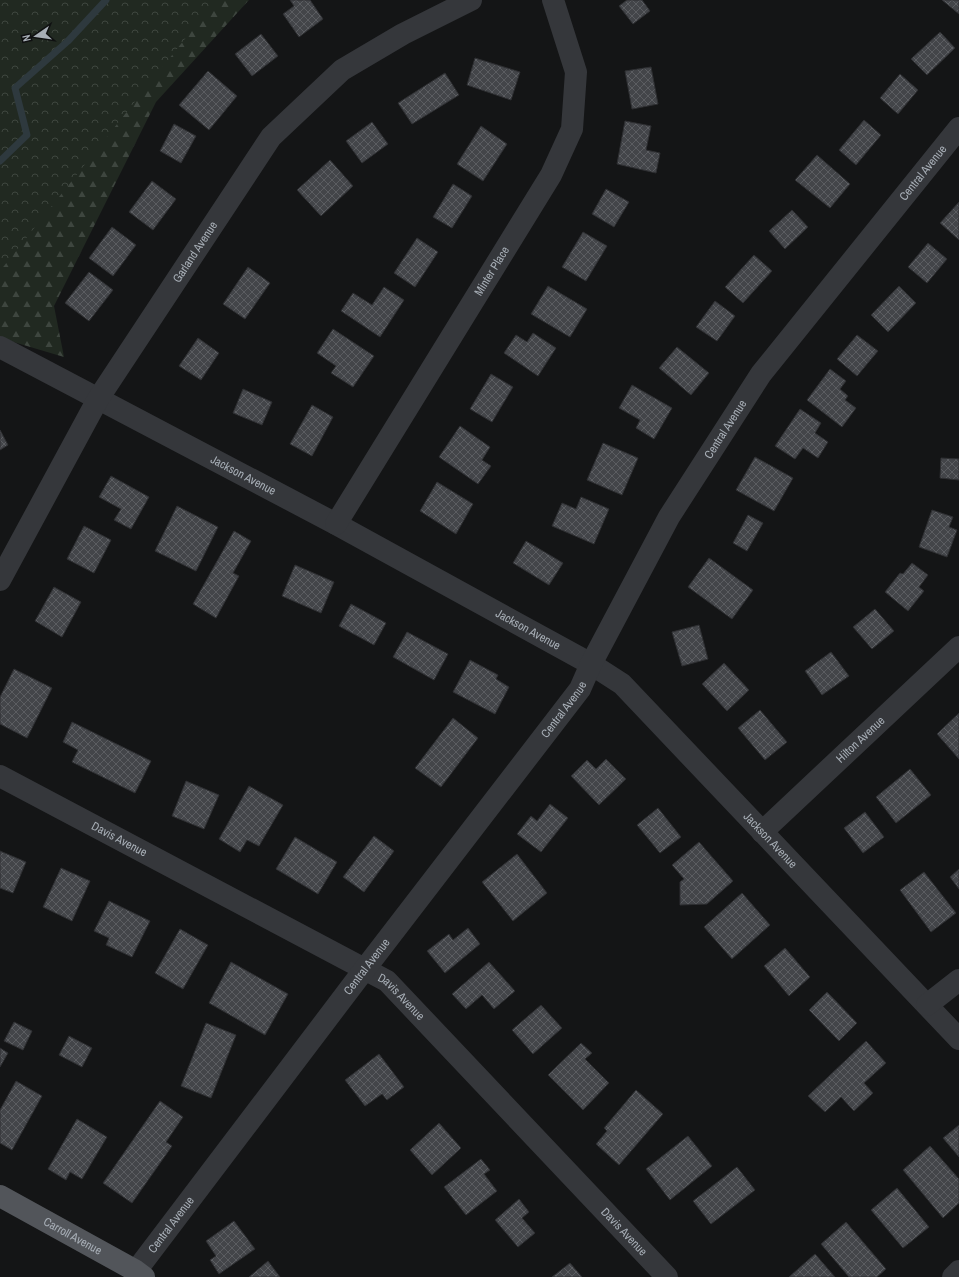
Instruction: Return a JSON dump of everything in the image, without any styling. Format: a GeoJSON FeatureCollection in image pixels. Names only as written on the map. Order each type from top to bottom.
{"type":"FeatureCollection","features":[{"type":"Feature","properties":{"kind":"main road","name":"Carroll Avenue"},"geometry":{"type":"LineString","coordinates":[[0,1196],[140,1274]]}},
{"type":"Feature","properties":{"kind":"street","name":"Garland Avenue"},"geometry":{"type":"LineString","coordinates":[[0,580],[98,399],[271,137],[342,70],[403,34],[471,0]]}},
{"type":"Feature","properties":{"kind":"street","name":"Minter Place"},"geometry":{"type":"LineString","coordinates":[[336,524],[551,175],[572,129],[576,72],[553,0]]}},
{"type":"Feature","properties":{"kind":"street","name":"Central Avenue"},"geometry":{"type":"LineString","coordinates":[[140,1274],[364,970],[580,689],[591,664],[669,517],[761,374],[959,128]]}},
{"type":"Feature","properties":{"kind":"street","name":"Jackson Avenue"},"geometry":{"type":"LineString","coordinates":[[0,347],[336,524],[591,664],[622,684],[959,1039]]}},
{"type":"Feature","properties":{"kind":"street","name":"Hilton Avenue"},"geometry":{"type":"LineString","coordinates":[[762,832],[959,647]]}},
{"type":"Feature","properties":{"kind":"street","name":"Davis Avenue"},"geometry":{"type":"LineString","coordinates":[[0,776],[387,982],[667,1277]]}},
{"type":"Feature","properties":{"kind":"street"},"geometry":{"type":"LineString","coordinates":[[927,1005],[959,980]]}},
{"type":"Feature","properties":{"kind":"street"},"geometry":{"type":"LineString","coordinates":[[952,1277],[959,1271]]}},
{"type":"Feature","properties":{"kind":"green space"},"geometry":{"type":"Polygon","coordinates":[[[0,0],[249,0],[156,102],[54,306],[64,357],[0,338],[0,0]]]}},
{"type":"Feature","properties":{"kind":"green space"},"geometry":{"type":"Polygon","coordinates":[[[0,0],[216,0],[0,271],[0,0]]]}},
{"type":"Feature","properties":{"kind":"building"},"geometry":{"type":"Polygon","coordinates":[[[290,0],[310,0],[323,19],[299,37],[283,14],[294,6],[290,0]]]}},
{"type":"Feature","properties":{"kind":"building"},"geometry":{"type":"Polygon","coordinates":[[[627,0],[642,0],[650,11],[633,24],[619,6],[627,0]]]}},
{"type":"Feature","properties":{"kind":"building"},"geometry":{"type":"Polygon","coordinates":[[[942,0],[959,0],[959,14],[942,0]]]}},
{"type":"Feature","properties":{"kind":"building"},"geometry":{"type":"Polygon","coordinates":[[[940,32],[955,48],[927,75],[911,59],[940,32]]]}},
{"type":"Feature","properties":{"kind":"building"},"geometry":{"type":"Polygon","coordinates":[[[261,34],[278,56],[252,76],[235,54],[261,34]]]}},
{"type":"Feature","properties":{"kind":"building"},"geometry":{"type":"Polygon","coordinates":[[[475,58],[520,72],[511,100],[467,85],[475,58]]]}},
{"type":"Feature","properties":{"kind":"building"},"geometry":{"type":"Polygon","coordinates":[[[651,67],[658,104],[632,109],[625,71],[651,67]]]}},
{"type":"Feature","properties":{"kind":"building"},"geometry":{"type":"Polygon","coordinates":[[[208,71],[237,96],[209,130],[179,105],[208,71]]]}},
{"type":"Feature","properties":{"kind":"building"},"geometry":{"type":"Polygon","coordinates":[[[445,73],[459,95],[412,124],[398,103],[445,73]]]}},
{"type":"Feature","properties":{"kind":"building"},"geometry":{"type":"Polygon","coordinates":[[[900,74],[918,90],[898,114],[880,98],[900,74]]]}},
{"type":"Feature","properties":{"kind":"building"},"geometry":{"type":"Polygon","coordinates":[[[864,120],[881,135],[856,165],[839,150],[864,120]]]}},
{"type":"Feature","properties":{"kind":"building"},"geometry":{"type":"Polygon","coordinates":[[[625,121],[651,126],[646,150],[660,153],[656,173],[617,164],[625,121]]]}},
{"type":"Feature","properties":{"kind":"building"},"geometry":{"type":"Polygon","coordinates":[[[372,122],[388,144],[362,163],[346,141],[372,122]]]}},
{"type":"Feature","properties":{"kind":"building"},"geometry":{"type":"Polygon","coordinates":[[[174,124],[196,136],[181,163],[160,151],[174,124]]]}},
{"type":"Feature","properties":{"kind":"building"},"geometry":{"type":"Polygon","coordinates":[[[481,126],[507,144],[483,181],[457,164],[481,126]]]}},
{"type":"Feature","properties":{"kind":"building"},"geometry":{"type":"Polygon","coordinates":[[[817,155],[850,184],[830,208],[795,180],[817,155]]]}},
{"type":"Feature","properties":{"kind":"building"},"geometry":{"type":"Polygon","coordinates":[[[330,160],[353,186],[321,216],[297,190],[330,160]]]}},
{"type":"Feature","properties":{"kind":"building"},"geometry":{"type":"Polygon","coordinates":[[[152,181],[176,199],[153,230],[129,212],[152,181]]]}},
{"type":"Feature","properties":{"kind":"building"},"geometry":{"type":"Polygon","coordinates":[[[453,184],[472,196],[452,228],[433,217],[453,184]]]}},
{"type":"Feature","properties":{"kind":"building"},"geometry":{"type":"Polygon","coordinates":[[[606,189],[629,202],[614,227],[592,214],[606,189]]]}},
{"type":"Feature","properties":{"kind":"building"},"geometry":{"type":"Polygon","coordinates":[[[959,202],[959,240],[940,223],[959,202]]]}},
{"type":"Feature","properties":{"kind":"building"},"geometry":{"type":"Polygon","coordinates":[[[792,210],[808,227],[785,249],[769,231],[792,210]]]}},
{"type":"Feature","properties":{"kind":"building"},"geometry":{"type":"Polygon","coordinates":[[[112,227],[136,245],[113,276],[89,258],[112,227]]]}},
{"type":"Feature","properties":{"kind":"building"},"geometry":{"type":"Polygon","coordinates":[[[583,232],[607,246],[586,281],[562,267],[583,232]]]}},
{"type":"Feature","properties":{"kind":"building"},"geometry":{"type":"Polygon","coordinates":[[[417,238],[438,252],[415,287],[394,273],[417,238]]]}},
{"type":"Feature","properties":{"kind":"building"},"geometry":{"type":"Polygon","coordinates":[[[928,243],[947,259],[927,283],[908,267],[928,243]]]}},
{"type":"Feature","properties":{"kind":"building"},"geometry":{"type":"Polygon","coordinates":[[[754,255],[772,271],[743,303],[725,287],[754,255]]]}},
{"type":"Feature","properties":{"kind":"building"},"geometry":{"type":"Polygon","coordinates":[[[248,267],[270,283],[245,319],[223,304],[248,267]]]}},
{"type":"Feature","properties":{"kind":"building"},"geometry":{"type":"Polygon","coordinates":[[[89,272],[113,290],[89,321],[65,303],[89,272]]]}},
{"type":"Feature","properties":{"kind":"building"},"geometry":{"type":"Polygon","coordinates":[[[548,286],[587,309],[570,337],[531,314],[548,286]]]}},
{"type":"Feature","properties":{"kind":"building"},"geometry":{"type":"Polygon","coordinates":[[[899,286],[916,303],[888,332],[871,315],[899,286]]]}},
{"type":"Feature","properties":{"kind":"building"},"geometry":{"type":"Polygon","coordinates":[[[384,287],[404,300],[380,337],[341,311],[353,293],[372,305],[384,287]]]}},
{"type":"Feature","properties":{"kind":"building"},"geometry":{"type":"Polygon","coordinates":[[[715,301],[735,316],[717,341],[696,327],[715,301]]]}},
{"type":"Feature","properties":{"kind":"building"},"geometry":{"type":"Polygon","coordinates":[[[333,329],[374,356],[353,387],[331,373],[336,366],[317,353],[333,329]]]}},
{"type":"Feature","properties":{"kind":"building"},"geometry":{"type":"Polygon","coordinates":[[[533,333],[556,348],[538,376],[504,353],[516,335],[527,342],[533,333]]]}},
{"type":"Feature","properties":{"kind":"building"},"geometry":{"type":"Polygon","coordinates":[[[857,335],[878,351],[857,376],[837,359],[857,335]]]}},
{"type":"Feature","properties":{"kind":"building"},"geometry":{"type":"Polygon","coordinates":[[[198,338],[219,353],[201,380],[179,366],[198,338]]]}},
{"type":"Feature","properties":{"kind":"building"},"geometry":{"type":"Polygon","coordinates":[[[677,347],[709,373],[691,395],[659,368],[677,347]]]}},
{"type":"Feature","properties":{"kind":"building"},"geometry":{"type":"Polygon","coordinates":[[[830,369],[846,381],[840,389],[848,396],[845,400],[856,408],[842,427],[807,400],[830,369]]]}},
{"type":"Feature","properties":{"kind":"building"},"geometry":{"type":"Polygon","coordinates":[[[491,374],[513,387],[492,422],[470,409],[491,374]]]}},
{"type":"Feature","properties":{"kind":"building"},"geometry":{"type":"Polygon","coordinates":[[[632,385],[672,408],[654,439],[636,428],[640,420],[619,408],[632,385]]]}},
{"type":"Feature","properties":{"kind":"building"},"geometry":{"type":"Polygon","coordinates":[[[243,389],[272,402],[262,425],[233,413],[243,389]]]}},
{"type":"Feature","properties":{"kind":"building"},"geometry":{"type":"Polygon","coordinates":[[[312,405],[333,417],[312,456],[290,444],[312,405]]]}},
{"type":"Feature","properties":{"kind":"building"},"geometry":{"type":"Polygon","coordinates":[[[800,409],[821,423],[815,433],[828,442],[818,458],[803,448],[795,459],[775,446],[800,409]]]}},
{"type":"Feature","properties":{"kind":"building"},"geometry":{"type":"Polygon","coordinates":[[[460,426],[490,447],[482,460],[491,466],[478,484],[439,457],[460,426]]]}},
{"type":"Feature","properties":{"kind":"building"},"geometry":{"type":"Polygon","coordinates":[[[0,430],[8,445],[0,450],[0,430]]]}},
{"type":"Feature","properties":{"kind":"building"},"geometry":{"type":"Polygon","coordinates":[[[603,443],[638,458],[622,495],[587,480],[603,443]]]}},
{"type":"Feature","properties":{"kind":"building"},"geometry":{"type":"Polygon","coordinates":[[[755,457],[793,478],[774,511],[736,490],[755,457]]]}},
{"type":"Feature","properties":{"kind":"building"},"geometry":{"type":"Polygon","coordinates":[[[941,458],[959,459],[959,480],[940,478],[941,458]]]}},
{"type":"Feature","properties":{"kind":"building"},"geometry":{"type":"Polygon","coordinates":[[[111,476],[149,497],[131,529],[114,520],[121,509],[99,497],[111,476]]]}},
{"type":"Feature","properties":{"kind":"building"},"geometry":{"type":"Polygon","coordinates":[[[437,482],[473,504],[456,534],[420,511],[437,482]]]}},
{"type":"Feature","properties":{"kind":"building"},"geometry":{"type":"Polygon","coordinates":[[[581,497],[609,509],[594,544],[552,526],[562,503],[576,509],[581,497]]]}},
{"type":"Feature","properties":{"kind":"building"},"geometry":{"type":"Polygon","coordinates":[[[177,506],[218,527],[196,571],[155,551],[177,506]]]}},
{"type":"Feature","properties":{"kind":"building"},"geometry":{"type":"Polygon","coordinates":[[[932,510],[953,517],[949,527],[957,530],[947,557],[919,547],[932,510]]]}},
{"type":"Feature","properties":{"kind":"building"},"geometry":{"type":"Polygon","coordinates":[[[748,515],[763,523],[747,551],[733,543],[748,515]]]}},
{"type":"Feature","properties":{"kind":"building"},"geometry":{"type":"Polygon","coordinates":[[[84,526],[111,540],[94,573],[67,559],[84,526]]]}},
{"type":"Feature","properties":{"kind":"building"},"geometry":{"type":"Polygon","coordinates":[[[234,531],[251,541],[233,573],[239,576],[216,618],[193,604],[234,531]]]}},
{"type":"Feature","properties":{"kind":"building"},"geometry":{"type":"Polygon","coordinates":[[[526,541],[563,563],[549,585],[513,563],[526,541]]]}},
{"type":"Feature","properties":{"kind":"building"},"geometry":{"type":"Polygon","coordinates":[[[709,558],[753,590],[732,619],[688,587],[709,558]]]}},
{"type":"Feature","properties":{"kind":"building"},"geometry":{"type":"Polygon","coordinates":[[[912,563],[928,575],[919,587],[924,591],[908,611],[885,592],[900,573],[903,574],[912,563]]]}},
{"type":"Feature","properties":{"kind":"building"},"geometry":{"type":"Polygon","coordinates":[[[295,565],[334,582],[321,613],[282,596],[295,565]]]}},
{"type":"Feature","properties":{"kind":"building"},"geometry":{"type":"Polygon","coordinates":[[[54,587],[81,602],[62,637],[35,621],[54,587]]]}},
{"type":"Feature","properties":{"kind":"building"},"geometry":{"type":"Polygon","coordinates":[[[351,604],[386,623],[374,645],[339,626],[351,604]]]}},
{"type":"Feature","properties":{"kind":"building"},"geometry":{"type":"Polygon","coordinates":[[[875,609],[894,631],[872,649],[853,627],[875,609]]]}},
{"type":"Feature","properties":{"kind":"building"},"geometry":{"type":"Polygon","coordinates":[[[699,625],[708,659],[682,666],[672,632],[699,625]]]}},
{"type":"Feature","properties":{"kind":"building"},"geometry":{"type":"Polygon","coordinates":[[[407,632],[448,654],[434,680],[393,657],[407,632]]]}},
{"type":"Feature","properties":{"kind":"building"},"geometry":{"type":"Polygon","coordinates":[[[831,652],[849,676],[822,695],[805,671],[831,652]]]}},
{"type":"Feature","properties":{"kind":"building"},"geometry":{"type":"Polygon","coordinates":[[[470,660],[498,675],[496,679],[509,687],[495,714],[453,692],[470,660]]]}},
{"type":"Feature","properties":{"kind":"building"},"geometry":{"type":"Polygon","coordinates":[[[724,663],[749,690],[727,711],[702,684],[724,663]]]}},
{"type":"Feature","properties":{"kind":"building"},"geometry":{"type":"Polygon","coordinates":[[[14,669],[52,688],[27,738],[0,724],[0,697],[14,669]]]}},
{"type":"Feature","properties":{"kind":"building"},"geometry":{"type":"Polygon","coordinates":[[[760,710],[787,742],[765,760],[738,728],[760,710]]]}},
{"type":"Feature","properties":{"kind":"building"},"geometry":{"type":"Polygon","coordinates":[[[959,713],[959,759],[937,734],[959,713]]]}},
{"type":"Feature","properties":{"kind":"building"},"geometry":{"type":"Polygon","coordinates":[[[453,718],[478,738],[441,787],[415,768],[453,718]]]}},
{"type":"Feature","properties":{"kind":"building"},"geometry":{"type":"Polygon","coordinates":[[[72,722],[151,761],[135,793],[72,762],[78,750],[63,742],[72,722]]]}},
{"type":"Feature","properties":{"kind":"building"},"geometry":{"type":"Polygon","coordinates":[[[606,759],[626,779],[599,805],[571,776],[587,760],[596,769],[606,759]]]}},
{"type":"Feature","properties":{"kind":"building"},"geometry":{"type":"Polygon","coordinates":[[[910,769],[931,795],[896,823],[876,797],[910,769]]]}},
{"type":"Feature","properties":{"kind":"building"},"geometry":{"type":"Polygon","coordinates":[[[186,781],[219,795],[204,829],[172,816],[186,781]]]}},
{"type":"Feature","properties":{"kind":"building"},"geometry":{"type":"Polygon","coordinates":[[[249,786],[283,805],[259,846],[247,840],[240,852],[219,839],[249,786]]]}},
{"type":"Feature","properties":{"kind":"building"},"geometry":{"type":"Polygon","coordinates":[[[550,804],[568,818],[541,852],[517,834],[531,816],[537,821],[550,804]]]}},
{"type":"Feature","properties":{"kind":"building"},"geometry":{"type":"Polygon","coordinates":[[[658,808],[681,837],[660,853],[637,825],[658,808]]]}},
{"type":"Feature","properties":{"kind":"building"},"geometry":{"type":"Polygon","coordinates":[[[865,812],[884,837],[863,853],[844,828],[865,812]]]}},
{"type":"Feature","properties":{"kind":"building"},"geometry":{"type":"Polygon","coordinates":[[[374,836],[394,851],[364,892],[343,877],[374,836]]]}},
{"type":"Feature","properties":{"kind":"building"},"geometry":{"type":"Polygon","coordinates":[[[295,837],[337,862],[318,894],[276,869],[295,837]]]}},
{"type":"Feature","properties":{"kind":"building"},"geometry":{"type":"Polygon","coordinates":[[[699,842],[733,881],[707,904],[680,905],[680,882],[684,879],[672,865],[699,842]]]}},
{"type":"Feature","properties":{"kind":"building"},"geometry":{"type":"Polygon","coordinates":[[[0,851],[26,862],[13,893],[0,888],[0,851]]]}},
{"type":"Feature","properties":{"kind":"building"},"geometry":{"type":"Polygon","coordinates":[[[517,854],[547,893],[513,921],[482,882],[517,854]]]}},
{"type":"Feature","properties":{"kind":"building"},"geometry":{"type":"Polygon","coordinates":[[[61,868],[90,881],[72,921],[43,907],[61,868]]]}},
{"type":"Feature","properties":{"kind":"building"},"geometry":{"type":"Polygon","coordinates":[[[959,869],[959,889],[950,877],[959,869]]]}},
{"type":"Feature","properties":{"kind":"building"},"geometry":{"type":"Polygon","coordinates":[[[924,872],[956,913],[931,932],[900,890],[924,872]]]}},
{"type":"Feature","properties":{"kind":"building"},"geometry":{"type":"Polygon","coordinates":[[[742,893],[770,925],[732,959],[704,927],[742,893]]]}},
{"type":"Feature","properties":{"kind":"building"},"geometry":{"type":"Polygon","coordinates":[[[109,901],[150,921],[132,957],[106,945],[109,938],[94,931],[109,901]]]}},
{"type":"Feature","properties":{"kind":"building"},"geometry":{"type":"Polygon","coordinates":[[[468,928],[480,944],[445,973],[427,951],[449,934],[453,940],[468,928]]]}},
{"type":"Feature","properties":{"kind":"building"},"geometry":{"type":"Polygon","coordinates":[[[180,929],[208,945],[183,989],[155,973],[180,929]]]}},
{"type":"Feature","properties":{"kind":"building"},"geometry":{"type":"Polygon","coordinates":[[[785,948],[810,977],[789,996],[764,966],[785,948]]]}},
{"type":"Feature","properties":{"kind":"building"},"geometry":{"type":"Polygon","coordinates":[[[231,962],[288,994],[265,1035],[209,1003],[231,962]]]}},
{"type":"Feature","properties":{"kind":"building"},"geometry":{"type":"Polygon","coordinates":[[[489,962],[515,991],[494,1009],[482,995],[466,1009],[452,994],[489,962]]]}},
{"type":"Feature","properties":{"kind":"building"},"geometry":{"type":"Polygon","coordinates":[[[827,992],[857,1023],[839,1041],[809,1010],[827,992]]]}},
{"type":"Feature","properties":{"kind":"building"},"geometry":{"type":"Polygon","coordinates":[[[541,1005],[562,1028],[533,1054],[512,1030],[541,1005]]]}},
{"type":"Feature","properties":{"kind":"building"},"geometry":{"type":"Polygon","coordinates":[[[14,1022],[32,1031],[23,1050],[4,1041],[14,1022]]]}},
{"type":"Feature","properties":{"kind":"building"},"geometry":{"type":"Polygon","coordinates":[[[206,1023],[236,1035],[211,1098],[181,1086],[206,1023]]]}},
{"type":"Feature","properties":{"kind":"building"},"geometry":{"type":"Polygon","coordinates":[[[69,1036],[92,1048],[82,1067],[59,1055],[69,1036]]]}},
{"type":"Feature","properties":{"kind":"building"},"geometry":{"type":"Polygon","coordinates":[[[866,1041],[886,1063],[864,1083],[873,1093],[854,1111],[841,1097],[825,1112],[808,1096],[866,1041]]]}},
{"type":"Feature","properties":{"kind":"building"},"geometry":{"type":"Polygon","coordinates":[[[581,1043],[592,1053],[585,1059],[609,1083],[583,1110],[548,1075],[581,1043]]]}},
{"type":"Feature","properties":{"kind":"building"},"geometry":{"type":"Polygon","coordinates":[[[0,1048],[8,1053],[0,1067],[0,1048]]]}},
{"type":"Feature","properties":{"kind":"building"},"geometry":{"type":"Polygon","coordinates":[[[379,1054],[404,1087],[387,1100],[382,1094],[365,1106],[345,1080],[379,1054]]]}},
{"type":"Feature","properties":{"kind":"building"},"geometry":{"type":"Polygon","coordinates":[[[16,1081],[42,1096],[12,1150],[0,1143],[0,1110],[16,1081]]]}},
{"type":"Feature","properties":{"kind":"building"},"geometry":{"type":"Polygon","coordinates":[[[636,1090],[663,1114],[619,1165],[596,1144],[607,1131],[604,1128],[636,1090]]]}},
{"type":"Feature","properties":{"kind":"building"},"geometry":{"type":"Polygon","coordinates":[[[160,1101],[183,1117],[166,1142],[172,1146],[132,1203],[103,1183],[160,1101]]]}},
{"type":"Feature","properties":{"kind":"building"},"geometry":{"type":"Polygon","coordinates":[[[77,1119],[107,1137],[82,1179],[70,1172],[66,1180],[48,1169],[77,1119]]]}},
{"type":"Feature","properties":{"kind":"building"},"geometry":{"type":"Polygon","coordinates":[[[439,1123],[461,1148],[432,1175],[410,1150],[439,1123]]]}},
{"type":"Feature","properties":{"kind":"building"},"geometry":{"type":"Polygon","coordinates":[[[959,1125],[959,1157],[943,1138],[959,1125]]]}},
{"type":"Feature","properties":{"kind":"building"},"geometry":{"type":"Polygon","coordinates":[[[688,1136],[712,1166],[670,1200],[646,1169],[688,1136]]]}},
{"type":"Feature","properties":{"kind":"building"},"geometry":{"type":"Polygon","coordinates":[[[930,1146],[959,1179],[959,1203],[943,1218],[903,1170],[930,1146]]]}},
{"type":"Feature","properties":{"kind":"building"},"geometry":{"type":"Polygon","coordinates":[[[481,1159],[490,1170],[484,1174],[497,1191],[466,1215],[444,1187],[481,1159]]]}},
{"type":"Feature","properties":{"kind":"building"},"geometry":{"type":"Polygon","coordinates":[[[737,1167],[755,1190],[711,1224],[693,1201],[737,1167]]]}},
{"type":"Feature","properties":{"kind":"building"},"geometry":{"type":"Polygon","coordinates":[[[897,1188],[929,1227],[903,1248],[871,1210],[897,1188]]]}},
{"type":"Feature","properties":{"kind":"building"},"geometry":{"type":"Polygon","coordinates":[[[519,1199],[529,1212],[522,1218],[535,1233],[518,1247],[495,1220],[519,1199]]]}},
{"type":"Feature","properties":{"kind":"building"},"geometry":{"type":"Polygon","coordinates":[[[234,1221],[255,1249],[219,1274],[210,1260],[216,1256],[206,1241],[234,1221]]]}},
{"type":"Feature","properties":{"kind":"building"},"geometry":{"type":"Polygon","coordinates":[[[846,1222],[886,1269],[877,1277],[849,1277],[821,1244],[846,1222]]]}},
{"type":"Feature","properties":{"kind":"building"},"geometry":{"type":"Polygon","coordinates":[[[815,1254],[835,1277],[789,1277],[815,1254]]]}},
{"type":"Feature","properties":{"kind":"building"},"geometry":{"type":"Polygon","coordinates":[[[268,1261],[280,1277],[249,1277],[268,1261]]]}},
{"type":"Feature","properties":{"kind":"building"},"geometry":{"type":"Polygon","coordinates":[[[570,1263],[582,1277],[552,1277],[570,1263]]]}},
{"type":"Feature","properties":{"kind":"waterway"},"geometry":{"type":"LineString","coordinates":[[0,161],[27,135],[15,88],[68,41],[106,0]]}}]}
